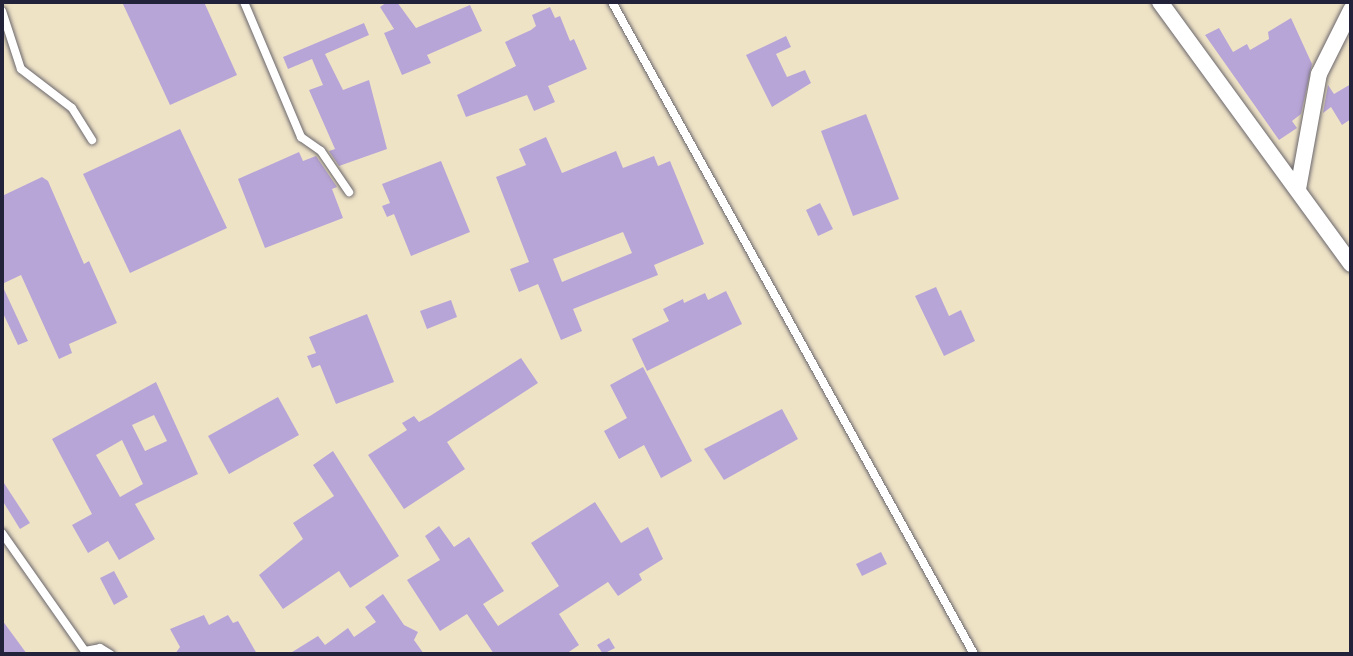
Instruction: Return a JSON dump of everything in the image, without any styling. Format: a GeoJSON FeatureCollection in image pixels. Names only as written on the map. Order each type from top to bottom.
{"type":"FeatureCollection","features":[{"type":"Feature","properties":{"kind":"street"},"geometry":{"type":"LineString","coordinates":[[1160,2],[1351,264]]}},
{"type":"Feature","properties":{"kind":"street"},"geometry":{"type":"LineString","coordinates":[[1298,189],[1319,74],[1351,10]]}},
{"type":"Feature","properties":{"kind":"lane"},"geometry":{"type":"LineString","coordinates":[[244,2],[301,137],[321,151],[349,192]]}},
{"type":"Feature","properties":{"kind":"lane"},"geometry":{"type":"LineString","coordinates":[[612,2],[974,654]]}},
{"type":"Feature","properties":{"kind":"lane"},"geometry":{"type":"LineString","coordinates":[[2,11],[21,69],[72,108],[92,140]]}},
{"type":"Feature","properties":{"kind":"lane"},"geometry":{"type":"LineString","coordinates":[[2,533],[86,653],[100,648],[110,654]]}},
{"type":"Feature","properties":{"kind":"building"},"geometry":{"type":"Polygon","coordinates":[[[122,2],[204,2],[237,75],[170,105],[122,2]]]}},
{"type":"Feature","properties":{"kind":"building"},"geometry":{"type":"Polygon","coordinates":[[[387,2],[397,2],[416,28],[470,5],[482,31],[427,55],[431,63],[402,75],[384,33],[394,29],[380,7],[387,2]]]}},
{"type":"Feature","properties":{"kind":"building"},"geometry":{"type":"Polygon","coordinates":[[[550,7],[555,18],[560,16],[570,41],[574,39],[587,69],[548,86],[555,102],[534,111],[527,95],[466,117],[457,95],[516,66],[505,42],[531,30],[536,26],[532,15],[550,7]]]}},
{"type":"Feature","properties":{"kind":"building"},"geometry":{"type":"Polygon","coordinates":[[[1291,18],[1312,64],[1301,114],[1292,121],[1297,128],[1279,140],[1205,35],[1219,28],[1233,52],[1247,44],[1250,50],[1269,39],[1268,32],[1291,18]]]}},
{"type":"Feature","properties":{"kind":"building"},"geometry":{"type":"Polygon","coordinates":[[[364,23],[369,35],[325,54],[343,90],[369,80],[387,149],[339,166],[329,151],[335,149],[309,90],[323,85],[312,59],[288,69],[283,57],[364,23]]]}},
{"type":"Feature","properties":{"kind":"building"},"geometry":{"type":"Polygon","coordinates":[[[786,36],[791,47],[776,54],[787,77],[805,70],[811,83],[772,107],[746,55],[786,36]]]}},
{"type":"Feature","properties":{"kind":"building"},"geometry":{"type":"Polygon","coordinates":[[[1351,84],[1351,119],[1342,125],[1331,107],[1323,113],[1328,85],[1334,94],[1351,84]]]}},
{"type":"Feature","properties":{"kind":"building"},"geometry":{"type":"Polygon","coordinates":[[[866,114],[899,199],[853,216],[821,131],[866,114]]]}},
{"type":"Feature","properties":{"kind":"building"},"geometry":{"type":"Polygon","coordinates":[[[180,129],[227,228],[130,273],[83,174],[180,129]]]}},
{"type":"Feature","properties":{"kind":"building"},"geometry":{"type":"Polygon","coordinates":[[[546,137],[562,173],[616,151],[623,168],[654,156],[658,166],[670,161],[704,244],[654,265],[658,275],[573,309],[582,331],[561,340],[538,284],[519,292],[510,269],[529,262],[496,177],[526,165],[519,149],[546,137]],[[623,232],[553,259],[562,282],[632,253],[623,232]]]}},
{"type":"Feature","properties":{"kind":"building"},"geometry":{"type":"Polygon","coordinates":[[[299,152],[303,161],[316,156],[337,187],[332,189],[343,218],[265,248],[238,179],[299,152]]]}},
{"type":"Feature","properties":{"kind":"building"},"geometry":{"type":"Polygon","coordinates":[[[441,161],[470,232],[411,256],[394,214],[387,217],[382,206],[390,203],[382,184],[441,161]]]}},
{"type":"Feature","properties":{"kind":"building"},"geometry":{"type":"Polygon","coordinates":[[[42,177],[48,181],[84,264],[89,261],[117,323],[69,344],[72,353],[59,359],[21,275],[2,284],[2,196],[42,177]]]}},
{"type":"Feature","properties":{"kind":"building"},"geometry":{"type":"Polygon","coordinates":[[[820,203],[833,229],[818,236],[806,210],[820,203]]]}},
{"type":"Feature","properties":{"kind":"building"},"geometry":{"type":"Polygon","coordinates":[[[2,285],[28,341],[18,345],[2,311],[2,285]]]}},
{"type":"Feature","properties":{"kind":"building"},"geometry":{"type":"Polygon","coordinates":[[[936,287],[949,316],[961,310],[975,341],[944,356],[915,296],[936,287]]]}},
{"type":"Feature","properties":{"kind":"building"},"geometry":{"type":"Polygon","coordinates":[[[726,291],[742,324],[647,371],[632,339],[669,321],[663,309],[683,299],[684,303],[705,293],[708,300],[726,291]]]}},
{"type":"Feature","properties":{"kind":"building"},"geometry":{"type":"Polygon","coordinates":[[[451,300],[457,317],[427,329],[420,311],[451,300]]]}},
{"type":"Feature","properties":{"kind":"building"},"geometry":{"type":"Polygon","coordinates":[[[367,314],[394,382],[336,404],[320,365],[312,368],[307,356],[316,353],[309,337],[367,314]]]}},
{"type":"Feature","properties":{"kind":"building"},"geometry":{"type":"Polygon","coordinates":[[[521,358],[538,383],[447,442],[465,469],[404,509],[368,455],[407,430],[402,423],[414,416],[419,422],[430,416],[521,358]]]}},
{"type":"Feature","properties":{"kind":"building"},"geometry":{"type":"Polygon","coordinates":[[[643,367],[692,461],[661,478],[644,445],[619,459],[604,431],[627,418],[610,385],[643,367]]]}},
{"type":"Feature","properties":{"kind":"building"},"geometry":{"type":"Polygon","coordinates":[[[156,382],[198,474],[135,504],[155,539],[119,560],[108,541],[88,553],[72,525],[92,514],[52,439],[156,382]],[[154,415],[132,425],[145,451],[167,441],[154,415]],[[122,440],[96,455],[120,497],[143,484],[122,440]]]}},
{"type":"Feature","properties":{"kind":"building"},"geometry":{"type":"Polygon","coordinates":[[[278,397],[299,435],[229,474],[208,436],[278,397]]]}},
{"type":"Feature","properties":{"kind":"building"},"geometry":{"type":"Polygon","coordinates":[[[782,409],[798,439],[724,480],[704,449],[782,409]]]}},
{"type":"Feature","properties":{"kind":"building"},"geometry":{"type":"Polygon","coordinates":[[[333,451],[399,556],[350,588],[339,571],[283,609],[259,575],[303,539],[293,523],[334,496],[313,465],[333,451]]]}},
{"type":"Feature","properties":{"kind":"building"},"geometry":{"type":"Polygon","coordinates":[[[2,480],[30,523],[20,529],[2,500],[2,480]]]}},
{"type":"Feature","properties":{"kind":"building"},"geometry":{"type":"Polygon","coordinates":[[[595,502],[621,543],[648,527],[663,559],[639,574],[642,580],[618,596],[608,582],[559,614],[579,645],[566,654],[494,654],[467,614],[440,631],[407,580],[440,560],[425,536],[439,526],[454,547],[469,537],[504,591],[483,604],[498,626],[559,586],[531,543],[595,502]]]}},
{"type":"Feature","properties":{"kind":"building"},"geometry":{"type":"Polygon","coordinates":[[[881,552],[887,564],[862,576],[856,564],[881,552]]]}},
{"type":"Feature","properties":{"kind":"building"},"geometry":{"type":"Polygon","coordinates":[[[114,571],[128,597],[114,605],[100,578],[114,571]]]}},
{"type":"Feature","properties":{"kind":"building"},"geometry":{"type":"Polygon","coordinates":[[[383,594],[404,625],[418,632],[414,640],[424,654],[289,654],[318,636],[325,645],[348,628],[354,637],[376,622],[365,607],[383,594]]]}},
{"type":"Feature","properties":{"kind":"building"},"geometry":{"type":"Polygon","coordinates":[[[204,615],[209,625],[228,615],[233,623],[238,621],[257,654],[175,654],[180,647],[170,629],[204,615]]]}},
{"type":"Feature","properties":{"kind":"building"},"geometry":{"type":"Polygon","coordinates":[[[2,620],[27,654],[2,654],[2,620]]]}},
{"type":"Feature","properties":{"kind":"building"},"geometry":{"type":"Polygon","coordinates":[[[609,638],[615,648],[603,654],[597,645],[609,638]]]}}]}
